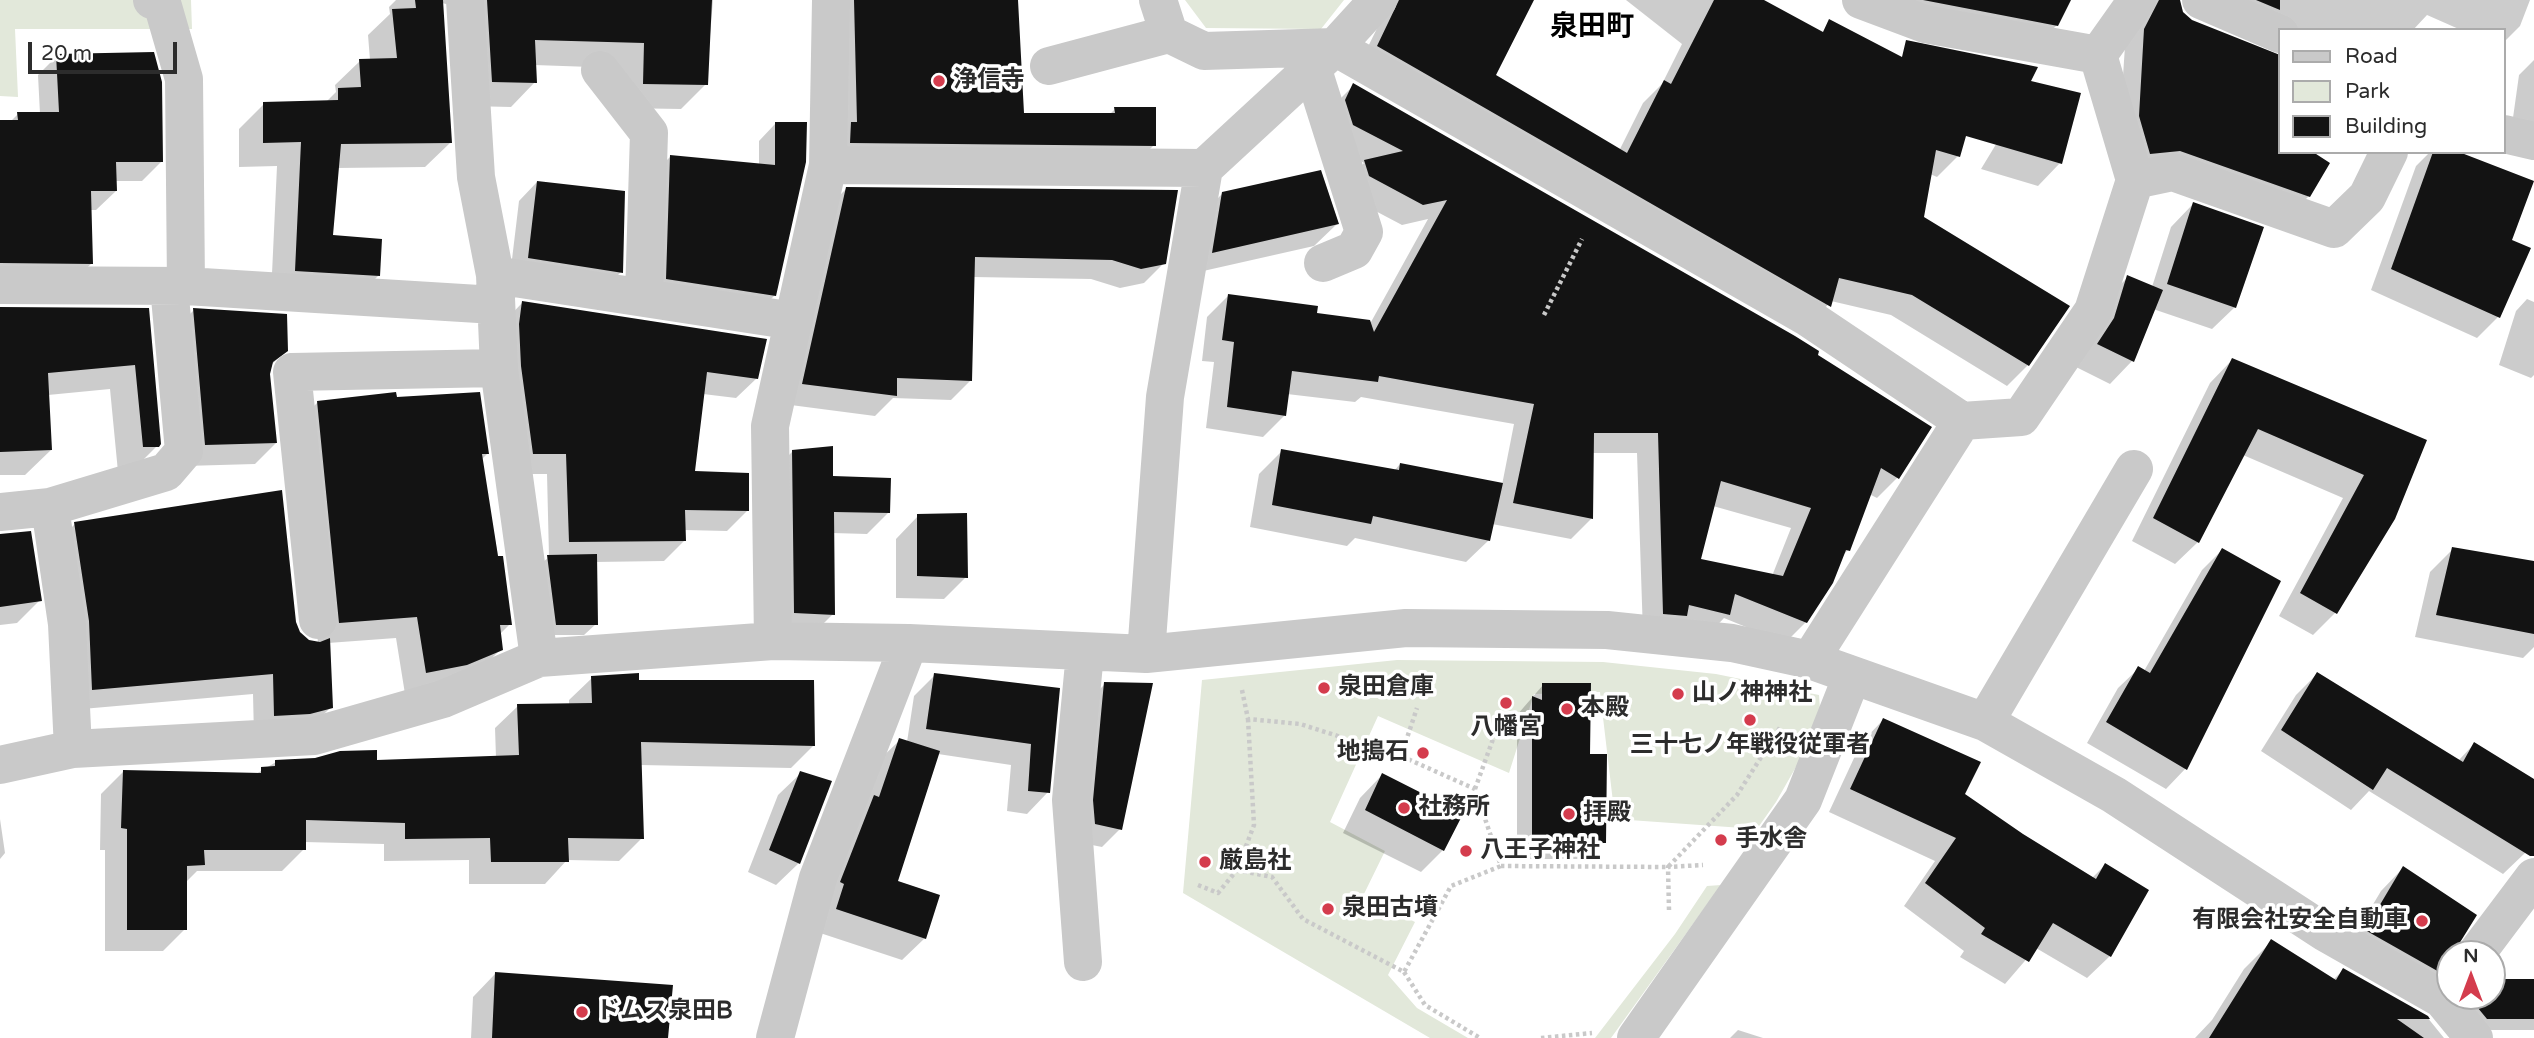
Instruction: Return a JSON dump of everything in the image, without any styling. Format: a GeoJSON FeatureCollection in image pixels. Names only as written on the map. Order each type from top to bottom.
{"type":"FeatureCollection","features":[{"type":"Feature","properties":{"kind":"street"},"geometry":{"type":"LineString","coordinates":[[0,512],[50,507],[166,472],[184,451],[178,286],[184,79],[162,3],[152,0]]}},
{"type":"Feature","properties":{"kind":"street"},"geometry":{"type":"LineString","coordinates":[[465,0],[476,177],[495,290],[499,368],[539,658]]}},
{"type":"Feature","properties":{"kind":"street"},"geometry":{"type":"LineString","coordinates":[[774,641],[770,426],[828,165],[831,0]]}},
{"type":"Feature","properties":{"kind":"street"},"geometry":{"type":"LineString","coordinates":[[1146,654],[1165,397],[1204,168],[1324,57],[1378,0]]}},
{"type":"Feature","properties":{"kind":"street"},"geometry":{"type":"LineString","coordinates":[[1861,0],[1925,24],[2098,55]]}},
{"type":"Feature","properties":{"kind":"street"},"geometry":{"type":"LineString","coordinates":[[2098,55],[2137,0]]}},
{"type":"Feature","properties":{"kind":"street"},"geometry":{"type":"LineString","coordinates":[[2201,0],[2278,33]]}},
{"type":"Feature","properties":{"kind":"street"},"geometry":{"type":"LineString","coordinates":[[1049,66],[1164,17],[1204,51],[1324,57],[1603,198],[1807,317],[1962,421],[2021,417],[2093,311],[2135,180],[2098,55]]}},
{"type":"Feature","properties":{"kind":"street"},"geometry":{"type":"LineString","coordinates":[[1323,263],[1354,250],[1364,232],[1324,57]]}},
{"type":"Feature","properties":{"kind":"street"},"geometry":{"type":"LineString","coordinates":[[600,70],[649,133],[644,296]]}},
{"type":"Feature","properties":{"kind":"street"},"geometry":{"type":"LineString","coordinates":[[2506,134],[2534,141]]}},
{"type":"Feature","properties":{"kind":"street"},"geometry":{"type":"LineString","coordinates":[[2135,180],[2174,172],[2334,229],[2367,197],[2388,154]]}},
{"type":"Feature","properties":{"kind":"street"},"geometry":{"type":"LineString","coordinates":[[828,165],[1204,168]]}},
{"type":"Feature","properties":{"kind":"street"},"geometry":{"type":"LineString","coordinates":[[0,285],[495,290],[644,296],[794,321]]}},
{"type":"Feature","properties":{"kind":"street"},"geometry":{"type":"LineString","coordinates":[[318,620],[292,372],[499,368]]}},
{"type":"Feature","properties":{"kind":"street"},"geometry":{"type":"LineString","coordinates":[[1810,660],[1962,421]]}},
{"type":"Feature","properties":{"kind":"street"},"geometry":{"type":"LineString","coordinates":[[1986,722],[2134,469]]}},
{"type":"Feature","properties":{"kind":"street"},"geometry":{"type":"LineString","coordinates":[[50,507],[67,624],[73,749]]}},
{"type":"Feature","properties":{"kind":"street"},"geometry":{"type":"LineString","coordinates":[[0,765],[73,749],[314,736],[443,699],[539,658],[774,641],[909,643],[1146,654],[1406,628],[1607,630],[1732,643],[1810,660],[1986,722],[2114,795],[2326,933],[2436,989]]}},
{"type":"Feature","properties":{"kind":"street"},"geometry":{"type":"LineString","coordinates":[[775,1038],[818,878],[909,643]]}},
{"type":"Feature","properties":{"kind":"street"},"geometry":{"type":"LineString","coordinates":[[1083,962],[1071,800],[1085,653]]}},
{"type":"Feature","properties":{"kind":"street"},"geometry":{"type":"LineString","coordinates":[[1636,1038],[1803,800],[1852,676]]}},
{"type":"Feature","properties":{"kind":"street"},"geometry":{"type":"LineString","coordinates":[[2487,940],[2534,877]]}},
{"type":"Feature","properties":{"kind":"street"},"geometry":{"type":"LineString","coordinates":[[2456,1010],[2474,1038]]}},
{"type":"Feature","properties":{"kind":"path"},"geometry":{"type":"LineString","coordinates":[[1544,315],[1603,198]]}},
{"type":"Feature","properties":{"kind":"path"},"geometry":{"type":"LineString","coordinates":[[1198,885],[1218,892],[1237,870],[1254,825],[1248,719],[1232,645]]}},
{"type":"Feature","properties":{"kind":"path"},"geometry":{"type":"LineString","coordinates":[[1404,972],[1451,886],[1501,866],[1668,867],[1737,795],[1788,715],[1810,660]]}},
{"type":"Feature","properties":{"kind":"path"},"geometry":{"type":"LineString","coordinates":[[1401,756],[1417,708]]}},
{"type":"Feature","properties":{"kind":"path"},"geometry":{"type":"LineString","coordinates":[[1248,719],[1300,724],[1401,756],[1475,789]]}},
{"type":"Feature","properties":{"kind":"path"},"geometry":{"type":"LineString","coordinates":[[1497,728],[1475,789],[1501,866]]}},
{"type":"Feature","properties":{"kind":"path"},"geometry":{"type":"LineString","coordinates":[[1237,870],[1272,877],[1303,919],[1404,972],[1425,1005],[1480,1038]]}},
{"type":"Feature","properties":{"kind":"green space"},"geometry":{"type":"Polygon","coordinates":[[[0,0],[191,0],[192,29],[15,29],[18,97],[0,96],[0,0]]]}},
{"type":"Feature","properties":{"kind":"green space"},"geometry":{"type":"Polygon","coordinates":[[[1185,0],[1344,0],[1321,29],[1206,28],[1185,0]]]}},
{"type":"Feature","properties":{"kind":"green space"},"geometry":{"type":"Polygon","coordinates":[[[1397,660],[1603,662],[1716,674],[1819,695],[1821,723],[1776,802],[1757,829],[1615,819],[1600,692],[1534,694],[1509,773],[1378,716],[1330,822],[1385,851],[1363,896],[1415,922],[1388,975],[1417,1008],[1468,1038],[1430,1038],[1183,893],[1202,680],[1397,660]]]}},
{"type":"Feature","properties":{"kind":"green space"},"geometry":{"type":"Polygon","coordinates":[[[1721,885],[1611,1038],[1595,1038],[1675,934],[1707,886],[1721,885]]]}},
{"type":"Feature","properties":{"kind":"building"},"geometry":{"type":"Polygon","coordinates":[[[415,0],[443,0],[452,143],[341,144],[333,235],[382,239],[380,276],[295,271],[301,142],[263,143],[263,102],[338,100],[338,88],[361,87],[359,59],[397,58],[392,9],[416,8],[415,0]]]}},
{"type":"Feature","properties":{"kind":"building"},"geometry":{"type":"Polygon","coordinates":[[[487,0],[712,0],[708,85],[643,84],[644,43],[535,40],[537,83],[492,82],[487,0]]]}},
{"type":"Feature","properties":{"kind":"building","name":"浄信寺"},"geometry":{"type":"Polygon","coordinates":[[[854,0],[1018,0],[1024,113],[1115,113],[1114,107],[1156,107],[1156,146],[850,143],[851,122],[857,122],[854,0]]]}},
{"type":"Feature","properties":{"kind":"building"},"geometry":{"type":"Polygon","coordinates":[[[1399,0],[1534,0],[1496,75],[1627,153],[1664,80],[1671,84],[1714,0],[1764,0],[1823,32],[1829,19],[1902,57],[1906,40],[2038,67],[2031,81],[2081,93],[2062,164],[1966,136],[1960,157],[1936,150],[1924,217],[2070,306],[2029,366],[1912,295],[1839,278],[1831,307],[1377,46],[1399,0]]]}},
{"type":"Feature","properties":{"kind":"building"},"geometry":{"type":"Polygon","coordinates":[[[1923,0],[2071,0],[2058,26],[1923,0]]]}},
{"type":"Feature","properties":{"kind":"building"},"geometry":{"type":"Polygon","coordinates":[[[2159,0],[2180,0],[2183,12],[2192,20],[2278,54],[2278,154],[2316,154],[2330,163],[2310,197],[2180,151],[2150,154],[2139,116],[2144,29],[2159,0]]]}},
{"type":"Feature","properties":{"kind":"building"},"geometry":{"type":"Polygon","coordinates":[[[2256,0],[2280,0],[2280,10],[2256,0]]]}},
{"type":"Feature","properties":{"kind":"building"},"geometry":{"type":"Polygon","coordinates":[[[154,52],[162,82],[163,162],[116,162],[117,191],[91,191],[93,264],[0,263],[0,120],[18,120],[17,112],[59,112],[56,54],[154,52]]]}},
{"type":"Feature","properties":{"kind":"building"},"geometry":{"type":"Polygon","coordinates":[[[1353,83],[1795,336],[1819,351],[1818,355],[1932,427],[1899,479],[1881,468],[1850,551],[1846,550],[1833,583],[1807,623],[1735,594],[1730,615],[1689,605],[1687,616],[1663,614],[1658,433],[1594,433],[1593,519],[1513,503],[1534,404],[1379,376],[1378,382],[1292,371],[1286,416],[1227,407],[1234,342],[1222,340],[1228,294],[1318,306],[1317,313],[1370,320],[1374,332],[1447,200],[1423,205],[1369,176],[1364,160],[1403,151],[1353,125],[1345,100],[1353,83]],[[1721,481],[1701,559],[1783,576],[1811,508],[1721,481]]]}},
{"type":"Feature","properties":{"kind":"building"},"geometry":{"type":"Polygon","coordinates":[[[775,122],[807,122],[806,162],[776,296],[666,279],[670,155],[775,165],[775,122]]]}},
{"type":"Feature","properties":{"kind":"building"},"geometry":{"type":"Polygon","coordinates":[[[2432,154],[2464,154],[2534,181],[2512,240],[2531,248],[2500,318],[2391,269],[2432,154]]]}},
{"type":"Feature","properties":{"kind":"building"},"geometry":{"type":"Polygon","coordinates":[[[1321,170],[1339,224],[1212,253],[1222,192],[1321,170]]]}},
{"type":"Feature","properties":{"kind":"building"},"geometry":{"type":"Polygon","coordinates":[[[537,181],[625,191],[623,273],[528,258],[537,181]]]}},
{"type":"Feature","properties":{"kind":"building"},"geometry":{"type":"Polygon","coordinates":[[[846,187],[1178,190],[1166,264],[1141,269],[1112,260],[975,257],[972,381],[897,378],[897,396],[802,384],[846,187]]]}},
{"type":"Feature","properties":{"kind":"building"},"geometry":{"type":"Polygon","coordinates":[[[2193,202],[2264,227],[2236,308],[2167,284],[2193,202]]]}},
{"type":"Feature","properties":{"kind":"building"},"geometry":{"type":"Polygon","coordinates":[[[2127,275],[2163,290],[2134,362],[2097,344],[2114,318],[2127,275]]]}},
{"type":"Feature","properties":{"kind":"building"},"geometry":{"type":"Polygon","coordinates":[[[522,301],[767,339],[758,379],[707,372],[695,471],[749,473],[749,511],[685,510],[686,541],[569,542],[566,454],[533,454],[521,366],[519,324],[522,301]]]}},
{"type":"Feature","properties":{"kind":"building"},"geometry":{"type":"Polygon","coordinates":[[[0,307],[149,308],[161,444],[159,447],[143,447],[135,365],[48,373],[52,450],[0,452],[0,307]]]}},
{"type":"Feature","properties":{"kind":"building"},"geometry":{"type":"Polygon","coordinates":[[[193,308],[287,314],[288,351],[273,362],[270,374],[277,443],[205,445],[193,308]]]}},
{"type":"Feature","properties":{"kind":"building"},"geometry":{"type":"Polygon","coordinates":[[[2232,358],[2427,440],[2395,519],[2337,614],[2300,593],[2364,475],[2258,429],[2199,543],[2153,518],[2232,358]]]}},
{"type":"Feature","properties":{"kind":"building"},"geometry":{"type":"Polygon","coordinates":[[[396,392],[397,397],[480,392],[489,454],[482,454],[498,556],[503,556],[512,625],[500,625],[503,650],[467,665],[426,673],[417,617],[339,623],[317,401],[396,392]]]}},
{"type":"Feature","properties":{"kind":"building"},"geometry":{"type":"Polygon","coordinates":[[[833,446],[833,476],[891,478],[890,513],[834,512],[835,615],[794,613],[792,450],[833,446]]]}},
{"type":"Feature","properties":{"kind":"building"},"geometry":{"type":"Polygon","coordinates":[[[1281,449],[1399,470],[1400,463],[1503,483],[1490,541],[1373,516],[1371,524],[1272,505],[1281,449]]]}},
{"type":"Feature","properties":{"kind":"building"},"geometry":{"type":"Polygon","coordinates":[[[282,490],[296,622],[300,632],[309,640],[320,642],[330,638],[333,708],[310,714],[274,716],[273,674],[92,690],[89,621],[74,522],[282,490]]]}},
{"type":"Feature","properties":{"kind":"building"},"geometry":{"type":"Polygon","coordinates":[[[967,513],[968,578],[917,576],[917,514],[967,513]]]}},
{"type":"Feature","properties":{"kind":"building"},"geometry":{"type":"Polygon","coordinates":[[[31,531],[42,601],[0,607],[0,534],[31,531]]]}},
{"type":"Feature","properties":{"kind":"building"},"geometry":{"type":"Polygon","coordinates":[[[2452,547],[2534,561],[2534,634],[2436,615],[2452,547]]]}},
{"type":"Feature","properties":{"kind":"building"},"geometry":{"type":"Polygon","coordinates":[[[2222,548],[2281,581],[2187,770],[2106,722],[2138,666],[2150,673],[2222,548]]]}},
{"type":"Feature","properties":{"kind":"building"},"geometry":{"type":"Polygon","coordinates":[[[597,554],[598,625],[556,625],[547,555],[597,554]]]}},
{"type":"Feature","properties":{"kind":"building"},"geometry":{"type":"Polygon","coordinates":[[[2317,672],[2463,762],[2474,742],[2534,779],[2534,856],[2387,768],[2373,790],[2281,730],[2317,672]]]}},
{"type":"Feature","properties":{"kind":"building"},"geometry":{"type":"Polygon","coordinates":[[[639,673],[639,680],[814,680],[815,746],[641,742],[644,839],[568,838],[569,862],[491,862],[490,838],[405,839],[405,823],[306,820],[306,850],[204,850],[205,865],[187,866],[187,930],[127,930],[127,829],[121,828],[123,770],[261,773],[261,767],[275,766],[275,760],[315,758],[340,751],[377,750],[377,760],[519,755],[517,704],[592,703],[591,676],[639,673]]]}},
{"type":"Feature","properties":{"kind":"building"},"geometry":{"type":"Polygon","coordinates":[[[934,673],[1060,688],[1050,793],[1028,791],[1031,744],[926,729],[934,673]]]}},
{"type":"Feature","properties":{"kind":"building"},"geometry":{"type":"Polygon","coordinates":[[[1104,682],[1153,683],[1122,830],[1095,824],[1093,800],[1104,682]]]}},
{"type":"Feature","properties":{"kind":"building"},"geometry":{"type":"Polygon","coordinates":[[[1542,683],[1591,683],[1590,754],[1607,754],[1606,843],[1532,843],[1532,696],[1542,700],[1542,683]]]}},
{"type":"Feature","properties":{"kind":"building"},"geometry":{"type":"Polygon","coordinates":[[[1883,718],[1981,762],[1965,794],[2023,834],[2096,879],[2105,863],[2149,890],[2111,957],[2053,923],[2029,962],[1981,934],[1985,928],[1925,883],[1956,838],[1850,789],[1883,718]]]}},
{"type":"Feature","properties":{"kind":"building"},"geometry":{"type":"Polygon","coordinates":[[[899,738],[940,751],[898,881],[940,895],[926,939],[836,909],[844,884],[840,882],[874,795],[879,797],[899,738]]]}},
{"type":"Feature","properties":{"kind":"building"},"geometry":{"type":"Polygon","coordinates":[[[800,771],[832,781],[800,864],[769,850],[800,771]]]}},
{"type":"Feature","properties":{"kind":"building","name":"社務所"},"geometry":{"type":"Polygon","coordinates":[[[1382,773],[1463,814],[1444,851],[1365,810],[1382,773]]]}},
{"type":"Feature","properties":{"kind":"building","name":"有限会社安全自動車"},"geometry":{"type":"Polygon","coordinates":[[[2403,866],[2477,915],[2461,940],[2436,940],[2436,970],[2365,930],[2403,866]]]}},
{"type":"Feature","properties":{"kind":"building"},"geometry":{"type":"Polygon","coordinates":[[[2271,939],[2336,980],[2343,968],[2428,1016],[2430,1019],[2397,1019],[2424,1038],[2209,1038],[2271,939]]]}},
{"type":"Feature","properties":{"kind":"building","name":"ドムス泉田B"},"geometry":{"type":"Polygon","coordinates":[[[495,972],[673,985],[668,1038],[492,1038],[495,972]]]}},
{"type":"Feature","properties":{"kind":"building"},"geometry":{"type":"Polygon","coordinates":[[[2506,979],[2534,979],[2534,1019],[2487,1019],[2480,1010],[2506,1010],[2506,979]]]}},
{"type":"Feature","properties":{"kind":"place","name":"浄信寺"},"geometry":{"type":"Point","coordinates":[939,81]}},
{"type":"Feature","properties":{"kind":"place","name":"泉田倉庫"},"geometry":{"type":"Point","coordinates":[1324,688]}},
{"type":"Feature","properties":{"kind":"place","name":"山ノ神神社"},"geometry":{"type":"Point","coordinates":[1678,694]}},
{"type":"Feature","properties":{"kind":"place","name":"八幡宮"},"geometry":{"type":"Point","coordinates":[1506,703]}},
{"type":"Feature","properties":{"kind":"place","name":"本殿"},"geometry":{"type":"Point","coordinates":[1567,709]}},
{"type":"Feature","properties":{"kind":"place","name":"三十七ノ年戦役従軍者"},"geometry":{"type":"Point","coordinates":[1750,720]}},
{"type":"Feature","properties":{"kind":"place","name":"地搗石"},"geometry":{"type":"Point","coordinates":[1423,753]}},
{"type":"Feature","properties":{"kind":"place","name":"社務所"},"geometry":{"type":"Point","coordinates":[1404,808]}},
{"type":"Feature","properties":{"kind":"place","name":"拝殿"},"geometry":{"type":"Point","coordinates":[1569,814]}},
{"type":"Feature","properties":{"kind":"place","name":"手水舎"},"geometry":{"type":"Point","coordinates":[1721,840]}},
{"type":"Feature","properties":{"kind":"place","name":"八王子神社"},"geometry":{"type":"Point","coordinates":[1466,851]}},
{"type":"Feature","properties":{"kind":"place","name":"厳島社"},"geometry":{"type":"Point","coordinates":[1205,862]}},
{"type":"Feature","properties":{"kind":"place","name":"泉田古墳"},"geometry":{"type":"Point","coordinates":[1328,909]}},
{"type":"Feature","properties":{"kind":"place","name":"有限会社安全自動車"},"geometry":{"type":"Point","coordinates":[2422,921]}},
{"type":"Feature","properties":{"kind":"place","name":"ドムス泉田B"},"geometry":{"type":"Point","coordinates":[582,1012]}},
{"type":"Feature","properties":{"kind":"district","name":"泉田町"},"geometry":{"type":"Point","coordinates":[1592,28]}}]}
